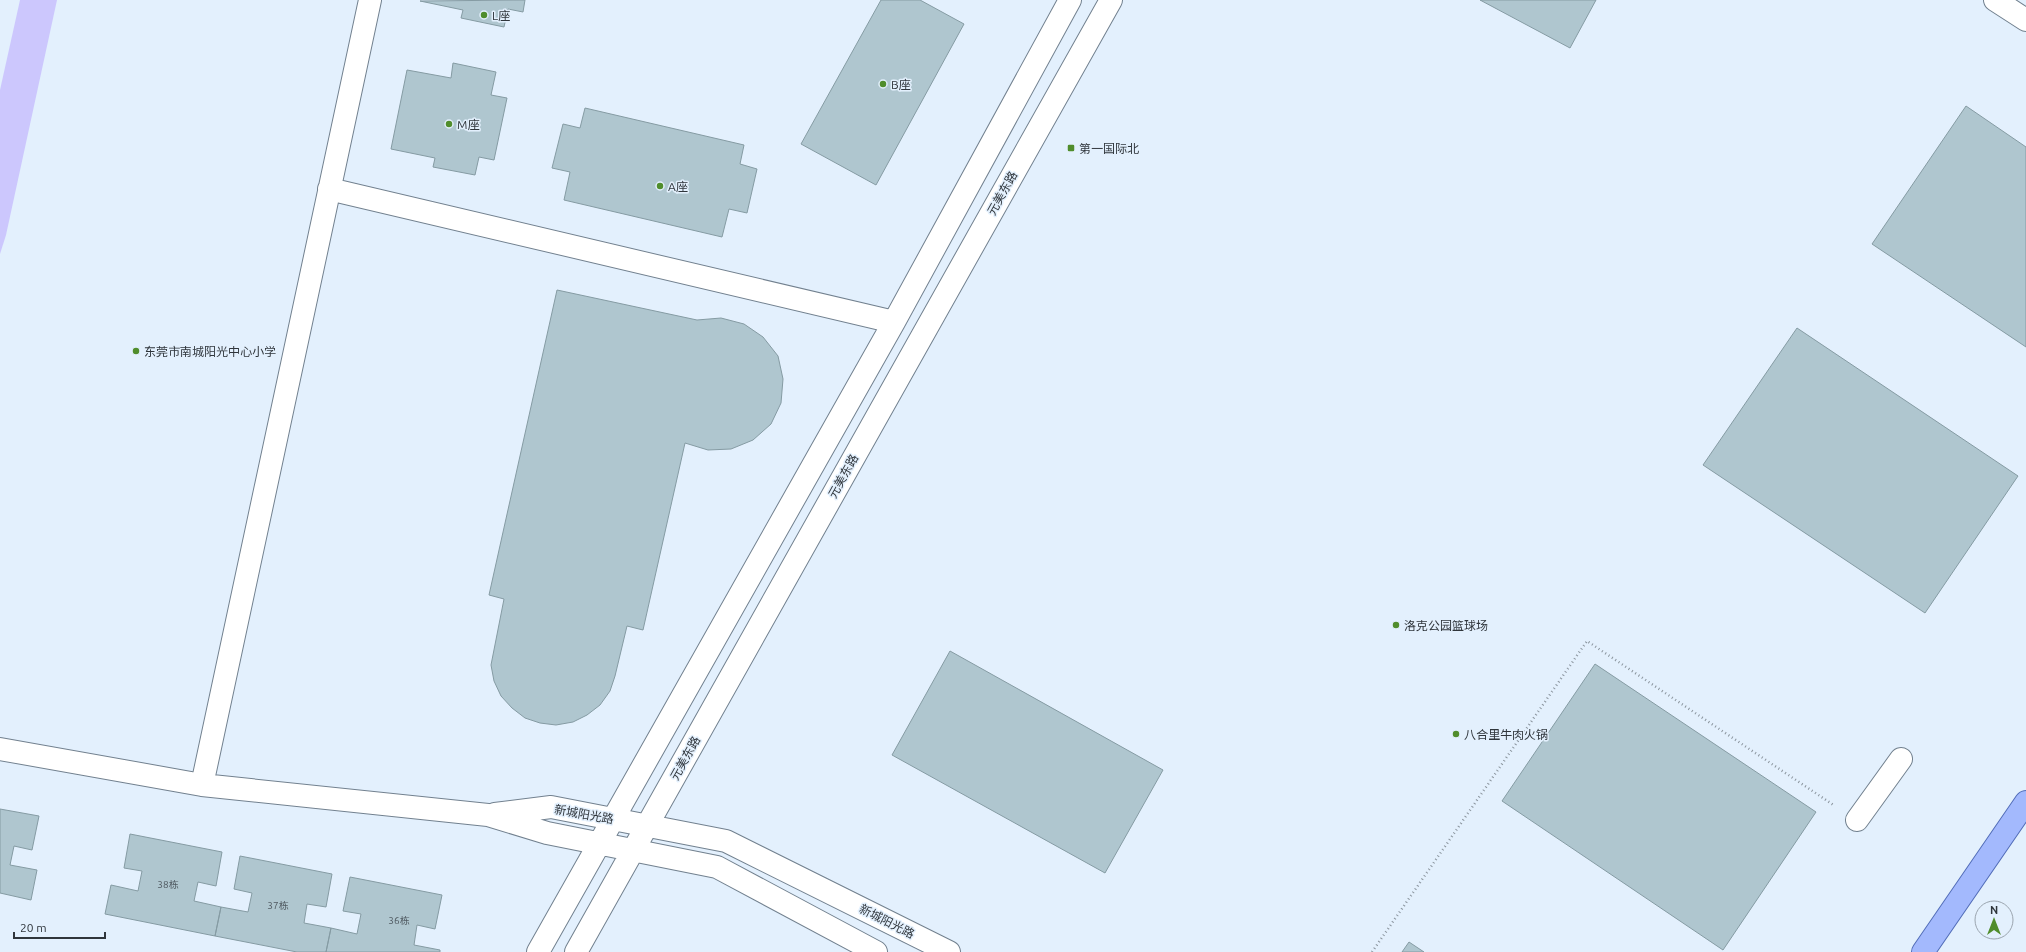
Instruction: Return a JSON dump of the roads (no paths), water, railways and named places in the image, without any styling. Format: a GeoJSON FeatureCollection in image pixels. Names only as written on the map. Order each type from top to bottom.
{"type":"FeatureCollection","features":[{"type":"Feature","properties":{"kind":"main road"},"geometry":{"type":"LineString","coordinates":[[1923,952],[2026,802]]}},
{"type":"Feature","properties":{"kind":"street"},"geometry":{"type":"LineString","coordinates":[[202,785],[370,0]]}},
{"type":"Feature","properties":{"kind":"street"},"geometry":{"type":"LineString","coordinates":[[538,952],[598,843],[894,322],[1070,0]]}},
{"type":"Feature","properties":{"kind":"street","name":"元美东路"},"geometry":{"type":"LineString","coordinates":[[576,952],[1111,0]]}},
{"type":"Feature","properties":{"kind":"street"},"geometry":{"type":"LineString","coordinates":[[1995,0],[2026,20]]}},
{"type":"Feature","properties":{"kind":"street"},"geometry":{"type":"LineString","coordinates":[[329,189],[894,322]]}},
{"type":"Feature","properties":{"kind":"street"},"geometry":{"type":"LineString","coordinates":[[0,749],[202,785],[488,815],[547,833],[717,867],[876,952]]}},
{"type":"Feature","properties":{"kind":"street"},"geometry":{"type":"LineString","coordinates":[[1857,820],[1901,759]]}},
{"type":"Feature","properties":{"kind":"street","name":"新城阳光路"},"geometry":{"type":"LineString","coordinates":[[488,815],[551,807],[726,840],[949,952]]}},
{"type":"Feature","properties":{"kind":"place","name":"L座"},"geometry":{"type":"Point","coordinates":[484,15]}},
{"type":"Feature","properties":{"kind":"place","name":"B座"},"geometry":{"type":"Point","coordinates":[883,84]}},
{"type":"Feature","properties":{"kind":"place","name":"M座"},"geometry":{"type":"Point","coordinates":[449,124]}},
{"type":"Feature","properties":{"kind":"place","name":"第一国际北"},"geometry":{"type":"Point","coordinates":[1071,148]}},
{"type":"Feature","properties":{"kind":"place","name":"A座"},"geometry":{"type":"Point","coordinates":[660,186]}},
{"type":"Feature","properties":{"kind":"place","name":"东莞市南城阳光中心小学"},"geometry":{"type":"Point","coordinates":[136,351]}},
{"type":"Feature","properties":{"kind":"place","name":"洛克公园篮球场"},"geometry":{"type":"Point","coordinates":[1396,625]}},
{"type":"Feature","properties":{"kind":"place","name":"八合里牛肉火锅"},"geometry":{"type":"Point","coordinates":[1456,734]}}]}
